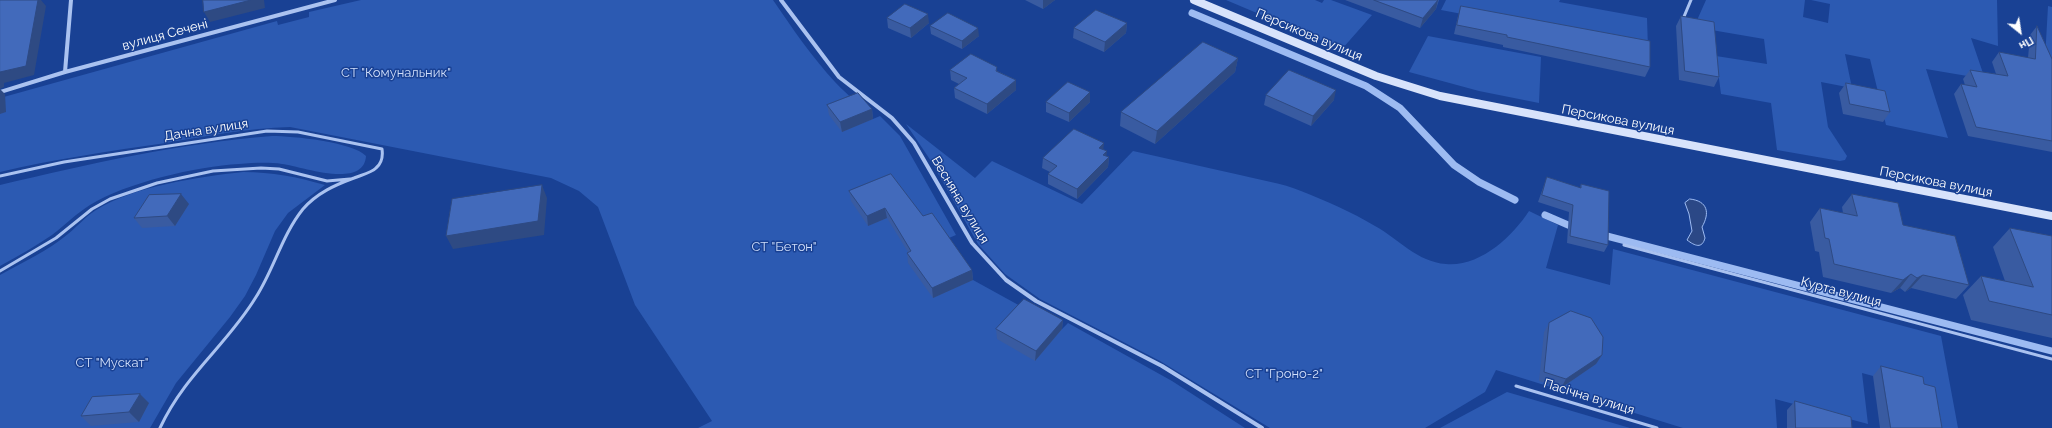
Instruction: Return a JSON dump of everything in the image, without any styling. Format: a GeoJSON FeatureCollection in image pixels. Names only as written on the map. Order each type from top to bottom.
{"type":"FeatureCollection","features":[{"type":"Feature","properties":{"kind":"main road","name":"Персикова вулиця"},"geometry":{"type":"LineString","coordinates":[[1194,0],[1376,76],[1440,96],[2052,216]]}},
{"type":"Feature","properties":{"kind":"street"},"geometry":{"type":"LineString","coordinates":[[65,72],[71,0]]}},
{"type":"Feature","properties":{"kind":"street"},"geometry":{"type":"LineString","coordinates":[[311,0],[312,5]]}},
{"type":"Feature","properties":{"kind":"street","name":"вулиця Сечені"},"geometry":{"type":"LineString","coordinates":[[0,92],[65,72],[335,0]]}},
{"type":"Feature","properties":{"kind":"street","name":"Весняна вулиця"},"geometry":{"type":"LineString","coordinates":[[781,0],[829,66],[839,77],[892,118],[903,129],[914,143],[972,244],[1006,280],[1036,302],[1162,366],[1262,428]]}},
{"type":"Feature","properties":{"kind":"lane"},"geometry":{"type":"LineString","coordinates":[[1681,22],[1691,0]]}},
{"type":"Feature","properties":{"kind":"lane","name":"Дачна вулиця"},"geometry":{"type":"LineString","coordinates":[[0,176],[64,162],[247,134],[288,131],[382,149],[384,156],[376,169],[320,194],[305,207],[288,232],[252,302],[186,383],[165,414],[160,428]]}},
{"type":"Feature","properties":{"kind":"lane","name":"Дачна вулиця"},"geometry":{"type":"LineString","coordinates":[[0,271],[56,238],[92,209],[110,199],[157,183],[205,173],[236,169],[279,169],[327,181],[345,180],[367,174]]}},
{"type":"Feature","properties":{"kind":"lane","name":"Курта вулиця"},"geometry":{"type":"LineString","coordinates":[[1624,245],[2052,359]]}},
{"type":"Feature","properties":{"kind":"lane","name":"Пасічна вулиця"},"geometry":{"type":"LineString","coordinates":[[1516,386],[1657,428]]}},
{"type":"Feature","properties":{"kind":"green space","name":"СТ \"Бетон\""},"geometry":{"type":"Polygon","coordinates":[[[361,0],[773,0],[810,52],[835,82],[873,119],[880,116],[900,136],[956,235],[944,240],[946,246],[973,280],[1062,329],[1068,323],[1172,381],[1245,428],[698,428],[712,421],[635,305],[598,207],[579,191],[551,178],[290,127],[212,135],[62,159],[0,172],[0,98],[277,21],[278,25],[309,17],[309,12],[361,0]]]}},
{"type":"Feature","properties":{"kind":"green space"},"geometry":{"type":"Polygon","coordinates":[[[1226,0],[1315,0],[1322,3],[1324,0],[1331,0],[1372,15],[1342,49],[1226,0]]]}},
{"type":"Feature","properties":{"kind":"green space"},"geometry":{"type":"Polygon","coordinates":[[[1446,0],[1560,0],[1559,2],[1647,18],[1648,49],[1441,10],[1446,0]]]}},
{"type":"Feature","properties":{"kind":"green space"},"geometry":{"type":"Polygon","coordinates":[[[1706,0],[1805,0],[1803,17],[1828,23],[1830,4],[1811,0],[1997,0],[1998,46],[1971,38],[1985,79],[1926,69],[1948,138],[1886,125],[1870,59],[1845,54],[1852,88],[1821,82],[1828,127],[1847,156],[1845,160],[1840,161],[1777,150],[1771,103],[1721,94],[1716,56],[1767,64],[1764,39],[1694,27],[1706,0]]]}},
{"type":"Feature","properties":{"kind":"green space"},"geometry":{"type":"Polygon","coordinates":[[[2048,6],[2052,7],[2052,61],[2045,59],[2048,6]]]}},
{"type":"Feature","properties":{"kind":"green space"},"geometry":{"type":"Polygon","coordinates":[[[1428,36],[1541,57],[1539,103],[1479,91],[1409,72],[1428,36]]]}},
{"type":"Feature","properties":{"kind":"green space","name":"СТ \"Гроно-2\""},"geometry":{"type":"Polygon","coordinates":[[[906,124],[975,178],[992,161],[1082,204],[1133,151],[1279,184],[1294,188],[1348,211],[1384,231],[1417,255],[1446,264],[1459,264],[1471,261],[1494,248],[1514,231],[1529,211],[1558,225],[1546,268],[1610,285],[1613,249],[1941,336],[1958,428],[1931,428],[1914,387],[1862,373],[1868,424],[1775,399],[1777,428],[1683,428],[1496,370],[1485,392],[1425,428],[1270,428],[1160,361],[1040,299],[1005,274],[978,244],[931,161],[906,124]]]}},
{"type":"Feature","properties":{"kind":"green space"},"geometry":{"type":"Polygon","coordinates":[[[272,136],[322,141],[349,147],[366,156],[363,166],[355,172],[343,174],[330,174],[282,164],[255,163],[203,168],[142,183],[105,197],[90,205],[52,235],[0,266],[0,185],[135,155],[238,139],[272,136]]]}},
{"type":"Feature","properties":{"kind":"green space","name":"СТ \"Мускат\""},"geometry":{"type":"Polygon","coordinates":[[[243,172],[284,176],[325,185],[288,213],[275,231],[245,296],[230,317],[176,383],[150,428],[0,428],[0,275],[52,246],[96,210],[111,202],[147,189],[167,184],[243,172]]]}},
{"type":"Feature","properties":{"kind":"green space"},"geometry":{"type":"Polygon","coordinates":[[[1507,392],[1630,428],[1440,428],[1507,392]]]}},
{"type":"Feature","properties":{"kind":"shaded area"},"geometry":{"type":"Polygon","coordinates":[[[1690,199],[1701,202],[1706,208],[1705,222],[1702,227],[1705,238],[1700,245],[1695,245],[1687,240],[1692,231],[1689,214],[1685,203],[1690,199]]]}},
{"type":"Feature","properties":{"kind":"building"},"geometry":{"type":"Polygon","coordinates":[[[0,0],[38,0],[26,66],[0,72],[0,0]]]}},
{"type":"Feature","properties":{"kind":"building"},"geometry":{"type":"Polygon","coordinates":[[[203,0],[251,0],[204,12],[203,0]]]}},
{"type":"Feature","properties":{"kind":"building"},"geometry":{"type":"Polygon","coordinates":[[[1374,0],[1438,0],[1423,18],[1374,0]]]}},
{"type":"Feature","properties":{"kind":"building"},"geometry":{"type":"Polygon","coordinates":[[[905,4],[928,14],[910,28],[887,18],[905,4]]]}},
{"type":"Feature","properties":{"kind":"building"},"geometry":{"type":"Polygon","coordinates":[[[1461,6],[1650,41],[1650,67],[1457,25],[1461,6]]]}},
{"type":"Feature","properties":{"kind":"building"},"geometry":{"type":"Polygon","coordinates":[[[1096,10],[1127,23],[1105,42],[1074,28],[1096,10]]]}},
{"type":"Feature","properties":{"kind":"building"},"geometry":{"type":"Polygon","coordinates":[[[948,13],[978,28],[962,41],[930,26],[948,13]]]}},
{"type":"Feature","properties":{"kind":"building"},"geometry":{"type":"Polygon","coordinates":[[[1681,16],[1714,22],[1719,77],[1685,71],[1681,16]]]}},
{"type":"Feature","properties":{"kind":"building"},"geometry":{"type":"Polygon","coordinates":[[[2037,26],[2052,59],[2052,141],[1976,127],[1961,84],[1977,87],[1970,70],[2008,76],[1999,52],[2035,59],[2037,26]]]}},
{"type":"Feature","properties":{"kind":"building"},"geometry":{"type":"Polygon","coordinates":[[[1203,42],[1238,58],[1157,131],[1121,112],[1203,42]]]}},
{"type":"Feature","properties":{"kind":"building"},"geometry":{"type":"Polygon","coordinates":[[[971,54],[997,67],[996,71],[1016,80],[987,104],[954,88],[967,78],[950,70],[971,54]]]}},
{"type":"Feature","properties":{"kind":"building"},"geometry":{"type":"Polygon","coordinates":[[[1289,70],[1336,90],[1313,116],[1266,95],[1289,70]]]}},
{"type":"Feature","properties":{"kind":"building"},"geometry":{"type":"Polygon","coordinates":[[[1068,82],[1090,92],[1069,113],[1046,102],[1068,82]]]}},
{"type":"Feature","properties":{"kind":"building"},"geometry":{"type":"Polygon","coordinates":[[[1846,83],[1885,91],[1890,112],[1850,104],[1846,83]]]}},
{"type":"Feature","properties":{"kind":"building"},"geometry":{"type":"Polygon","coordinates":[[[858,93],[872,109],[840,122],[827,105],[858,93]]]}},
{"type":"Feature","properties":{"kind":"building"},"geometry":{"type":"Polygon","coordinates":[[[1074,129],[1104,143],[1099,148],[1107,151],[1103,155],[1109,157],[1077,189],[1048,174],[1057,166],[1043,158],[1074,129]]]}},
{"type":"Feature","properties":{"kind":"building"},"geometry":{"type":"Polygon","coordinates":[[[891,174],[923,216],[932,213],[972,270],[932,288],[907,253],[911,251],[885,208],[867,216],[849,191],[891,174]]]}},
{"type":"Feature","properties":{"kind":"building"},"geometry":{"type":"Polygon","coordinates":[[[1547,177],[1581,188],[1581,184],[1609,191],[1608,245],[1570,236],[1573,205],[1542,195],[1547,177]]]}},
{"type":"Feature","properties":{"kind":"building"},"geometry":{"type":"Polygon","coordinates":[[[542,185],[538,221],[446,236],[452,199],[542,185]]]}},
{"type":"Feature","properties":{"kind":"building"},"geometry":{"type":"Polygon","coordinates":[[[181,194],[167,216],[134,218],[149,195],[181,194]]]}},
{"type":"Feature","properties":{"kind":"building"},"geometry":{"type":"Polygon","coordinates":[[[1852,194],[1898,203],[1903,225],[1955,236],[1969,285],[1923,275],[1917,278],[1911,274],[1903,280],[1834,264],[1829,239],[1825,238],[1820,208],[1857,216],[1852,194]]]}},
{"type":"Feature","properties":{"kind":"building"},"geometry":{"type":"Polygon","coordinates":[[[2010,228],[2052,236],[2052,315],[1989,301],[1981,276],[2033,287],[2010,228]]]}},
{"type":"Feature","properties":{"kind":"building"},"geometry":{"type":"Polygon","coordinates":[[[1024,299],[1063,320],[1036,351],[996,329],[1024,299]]]}},
{"type":"Feature","properties":{"kind":"building"},"geometry":{"type":"Polygon","coordinates":[[[1571,311],[1591,318],[1603,337],[1602,355],[1566,379],[1544,372],[1549,323],[1571,311]]]}},
{"type":"Feature","properties":{"kind":"building"},"geometry":{"type":"Polygon","coordinates":[[[1881,366],[1923,377],[1924,384],[1935,387],[1942,428],[1891,428],[1881,366]]]}},
{"type":"Feature","properties":{"kind":"building"},"geometry":{"type":"Polygon","coordinates":[[[140,394],[129,412],[81,416],[92,397],[140,394]]]}},
{"type":"Feature","properties":{"kind":"building"},"geometry":{"type":"Polygon","coordinates":[[[1795,401],[1851,417],[1852,428],[1796,428],[1795,401]]]}},
{"type":"Feature","properties":{"kind":"waterway"},"geometry":{"type":"LineString","coordinates":[[1192,13],[1366,86],[1400,108],[1454,165],[1479,182],[1515,200]]}},
{"type":"Feature","properties":{"kind":"waterway"},"geometry":{"type":"LineString","coordinates":[[1545,215],[1575,228]]}},
{"type":"Feature","properties":{"kind":"waterway"},"geometry":{"type":"LineString","coordinates":[[1599,234],[2052,351]]}},
{"type":"Feature","properties":{"kind":"park label","name":"СТ \"Комунальник\""},"geometry":{"type":"Point","coordinates":[396,73]}}]}
